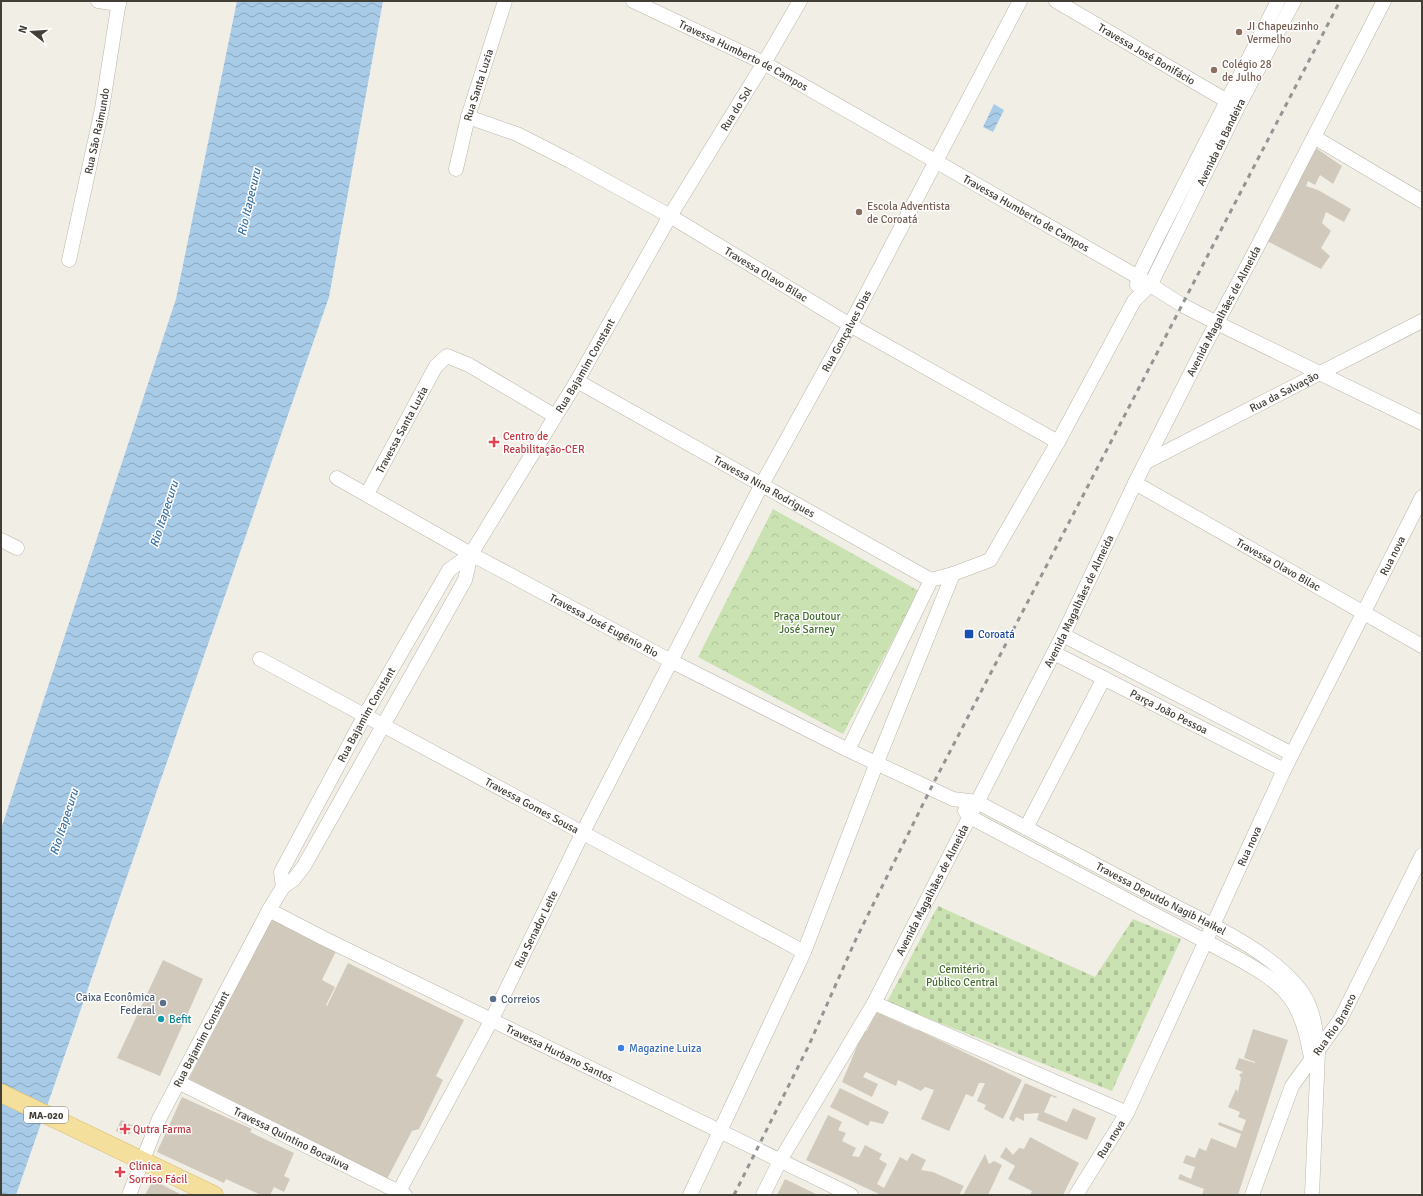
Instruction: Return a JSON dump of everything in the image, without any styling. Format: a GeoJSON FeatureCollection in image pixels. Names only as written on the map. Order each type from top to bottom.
{"type":"FeatureCollection","features":[{"type":"Feature","properties":{"kind":"main road","name":"MA-020"},"geometry":{"type":"LineString","coordinates":[[1,1093],[214,1195]]}},
{"type":"Feature","properties":{"kind":"street"},"geometry":{"type":"LineString","coordinates":[[98,1],[119,2]]}},
{"type":"Feature","properties":{"kind":"street","name":"Rua Santa Luzia"},"geometry":{"type":"LineString","coordinates":[[456,169],[468,117],[505,1]]}},
{"type":"Feature","properties":{"kind":"street","name":"Travessa Humberto de Campos"},"geometry":{"type":"LineString","coordinates":[[633,1],[764,63],[936,163],[1151,284],[1182,305],[1422,423]]}},
{"type":"Feature","properties":{"kind":"street","name":"Rua do Sol"},"geometry":{"type":"LineString","coordinates":[[670,216],[764,63],[800,1]]}},
{"type":"Feature","properties":{"kind":"street","name":"Rua Gonçalves Dias"},"geometry":{"type":"LineString","coordinates":[[671,661],[760,486],[850,325],[1020,1]]}},
{"type":"Feature","properties":{"kind":"street","name":"Travessa José Bonifácio"},"geometry":{"type":"LineString","coordinates":[[1056,1],[1233,104]]}},
{"type":"Feature","properties":{"kind":"street","name":"Avenida da Bandeira"},"geometry":{"type":"LineString","coordinates":[[1151,284],[1278,1]]}},
{"type":"Feature","properties":{"kind":"street","name":"Avenida da Bandeira"},"geometry":{"type":"LineString","coordinates":[[1138,277],[1233,104],[1294,1]]}},
{"type":"Feature","properties":{"kind":"street","name":"Avenida Magalhães de Almeida"},"geometry":{"type":"LineString","coordinates":[[763,1195],[781,1160],[874,1003],[1054,653],[1146,462],[1384,1]]}},
{"type":"Feature","properties":{"kind":"street","name":"Rua São Raimundo"},"geometry":{"type":"LineString","coordinates":[[69,260],[102,109],[119,2]]}},
{"type":"Feature","properties":{"kind":"street","name":"Travessa Olavo Bilac"},"geometry":{"type":"LineString","coordinates":[[468,117],[536,143],[670,216],[850,325],[1058,442]]}},
{"type":"Feature","properties":{"kind":"street"},"geometry":{"type":"LineString","coordinates":[[1314,137],[1422,201]]}},
{"type":"Feature","properties":{"kind":"street","name":"Rua Bajamim Constant"},"geometry":{"type":"LineString","coordinates":[[129,1195],[141,1160],[178,1082],[269,910],[283,887],[294,879],[304,866],[465,580],[471,554],[577,381],[670,216]]}},
{"type":"Feature","properties":{"kind":"street"},"geometry":{"type":"LineString","coordinates":[[1134,301],[1138,277]]}},
{"type":"Feature","properties":{"kind":"street"},"geometry":{"type":"LineString","coordinates":[[848,750],[931,580],[953,574],[990,560],[1058,442],[1134,301],[1151,284]]}},
{"type":"Feature","properties":{"kind":"street","name":"Rua da Salvação"},"geometry":{"type":"LineString","coordinates":[[1146,462],[1321,374],[1422,320]]}},
{"type":"Feature","properties":{"kind":"street","name":"Travessa Santa Luzia"},"geometry":{"type":"LineString","coordinates":[[367,494],[436,366],[447,356],[454,358],[556,416]]}},
{"type":"Feature","properties":{"kind":"street","name":"Travessa Nina Rodrigues"},"geometry":{"type":"LineString","coordinates":[[577,381],[760,486],[931,580]]}},
{"type":"Feature","properties":{"kind":"street","name":"Travessa José Eugênio Rio"},"geometry":{"type":"LineString","coordinates":[[336,478],[367,494],[471,554],[671,661],[848,750],[877,762]]}},
{"type":"Feature","properties":{"kind":"street","name":"Travessa Olavo Bilac"},"geometry":{"type":"LineString","coordinates":[[1135,484],[1422,646]]}},
{"type":"Feature","properties":{"kind":"street","name":"Rua nova"},"geometry":{"type":"LineString","coordinates":[[1076,1195],[1127,1113],[1284,770],[1422,497]]}},
{"type":"Feature","properties":{"kind":"street"},"geometry":{"type":"LineString","coordinates":[[1,540],[17,548]]}},
{"type":"Feature","properties":{"kind":"street","name":"Rua Bajamim Constant"},"geometry":{"type":"LineString","coordinates":[[283,887],[281,872],[365,715],[449,570],[471,554]]}},
{"type":"Feature","properties":{"kind":"street"},"geometry":{"type":"LineString","coordinates":[[690,1195],[721,1132],[804,952],[877,762],[953,574]]}},
{"type":"Feature","properties":{"kind":"street","name":"Parça João Pessoa"},"geometry":{"type":"LineString","coordinates":[[1063,635],[1292,754]]}},
{"type":"Feature","properties":{"kind":"street","name":"Parça João Pessoa"},"geometry":{"type":"LineString","coordinates":[[1054,653],[1284,770]]}},
{"type":"Feature","properties":{"kind":"street","name":"Travessa Gomes Sousa"},"geometry":{"type":"LineString","coordinates":[[260,659],[383,724],[582,834],[804,952]]}},
{"type":"Feature","properties":{"kind":"street","name":"Rua Senador Leite"},"geometry":{"type":"LineString","coordinates":[[400,1194],[491,1021],[582,834],[671,661]]}},
{"type":"Feature","properties":{"kind":"street"},"geometry":{"type":"LineString","coordinates":[[1026,828],[1104,678]]}},
{"type":"Feature","properties":{"kind":"street","name":"Travessa Deputdo Nagib Haikel"},"geometry":{"type":"LineString","coordinates":[[877,762],[953,799],[977,802],[1212,926],[1270,961],[1300,991],[1312,1013],[1316,1029],[1315,1056]]}},
{"type":"Feature","properties":{"kind":"street","name":"Travessa Deputdo Nagib Haikel"},"geometry":{"type":"LineString","coordinates":[[953,799],[970,817],[1205,941],[1274,980],[1298,1008],[1315,1056]]}},
{"type":"Feature","properties":{"kind":"street","name":"Rua Rio Branco"},"geometry":{"type":"LineString","coordinates":[[1252,1195],[1292,1086],[1340,1020],[1422,855]]}},
{"type":"Feature","properties":{"kind":"street","name":"Travessa Hurbano Santos"},"geometry":{"type":"LineString","coordinates":[[269,910],[330,942],[491,1021],[851,1195]]}},
{"type":"Feature","properties":{"kind":"street"},"geometry":{"type":"LineString","coordinates":[[874,1003],[1127,1113]]}},
{"type":"Feature","properties":{"kind":"street"},"geometry":{"type":"LineString","coordinates":[[1312,1195],[1316,1087],[1315,1056]]}},
{"type":"Feature","properties":{"kind":"street","name":"Travessa Quintino Bocaiuva"},"geometry":{"type":"LineString","coordinates":[[178,1082],[400,1194]]}},
{"type":"Feature","properties":{"kind":"green space","name":"Praça Doutour José Sarney"},"geometry":{"type":"Polygon","coordinates":[[[773,509],[919,591],[843,734],[698,657],[773,509]]]}},
{"type":"Feature","properties":{"kind":"green space","name":"Cemitério Público Central"},"geometry":{"type":"Polygon","coordinates":[[[938,906],[1095,977],[1133,919],[1181,939],[1112,1091],[887,1002],[938,906]]]}},
{"type":"Feature","properties":{"kind":"water","name":"Rio Itapecuru"},"geometry":{"type":"Polygon","coordinates":[[[237,1],[383,1],[329,297],[16,1195],[1,1195],[1,829],[176,299],[237,1]]]}},
{"type":"Feature","properties":{"kind":"water"},"geometry":{"type":"Polygon","coordinates":[[[994,104],[1004,110],[993,132],[983,127],[994,104]]]}},
{"type":"Feature","properties":{"kind":"building"},"geometry":{"type":"Polygon","coordinates":[[[1313,146],[1342,166],[1333,184],[1320,175],[1315,185],[1308,181],[1306,186],[1318,190],[1351,209],[1344,222],[1326,212],[1322,223],[1331,231],[1321,248],[1330,256],[1321,269],[1265,240],[1275,219],[1279,222],[1298,183],[1295,180],[1313,146]]]}},
{"type":"Feature","properties":{"kind":"building"},"geometry":{"type":"Polygon","coordinates":[[[272,916],[337,949],[322,980],[335,987],[326,1005],[327,1006],[348,963],[464,1020],[436,1076],[443,1080],[419,1129],[412,1131],[387,1179],[189,1079],[272,916]]]}},
{"type":"Feature","properties":{"kind":"building","name":"Befit"},"geometry":{"type":"Polygon","coordinates":[[[163,960],[203,979],[160,1076],[117,1058],[163,960]]]}},
{"type":"Feature","properties":{"kind":"building"},"geometry":{"type":"Polygon","coordinates":[[[876,1012],[918,1030],[1022,1080],[1003,1119],[984,1109],[986,1105],[977,1101],[985,1083],[979,1083],[973,1097],[966,1094],[949,1131],[921,1119],[934,1090],[925,1087],[921,1091],[898,1080],[896,1086],[866,1072],[863,1077],[878,1084],[872,1097],[842,1082],[864,1030],[867,1031],[876,1012]]]}},
{"type":"Feature","properties":{"kind":"building"},"geometry":{"type":"Polygon","coordinates":[[[1253,1029],[1288,1040],[1238,1195],[1202,1195],[1204,1189],[1178,1179],[1180,1174],[1191,1179],[1195,1167],[1183,1163],[1186,1155],[1195,1158],[1199,1148],[1206,1151],[1211,1138],[1236,1148],[1241,1134],[1218,1125],[1219,1122],[1242,1131],[1246,1120],[1238,1117],[1240,1112],[1228,1107],[1236,1089],[1238,1092],[1241,1078],[1239,1075],[1243,1072],[1235,1069],[1239,1058],[1255,1063],[1244,1058],[1253,1029]]]}},
{"type":"Feature","properties":{"kind":"building"},"geometry":{"type":"Polygon","coordinates":[[[1025,1083],[1057,1097],[1051,1096],[1044,1112],[1067,1122],[1073,1108],[1096,1118],[1087,1140],[1037,1120],[1039,1113],[1024,1114],[1024,1121],[1016,1117],[1014,1122],[1009,1119],[1025,1083]]]}},
{"type":"Feature","properties":{"kind":"building"},"geometry":{"type":"Polygon","coordinates":[[[840,1088],[889,1112],[883,1124],[870,1121],[868,1126],[830,1107],[840,1088]]]}},
{"type":"Feature","properties":{"kind":"building"},"geometry":{"type":"Polygon","coordinates":[[[182,1097],[252,1129],[250,1132],[294,1153],[284,1176],[290,1179],[284,1192],[274,1187],[270,1195],[261,1195],[226,1179],[224,1183],[157,1152],[182,1097]]]}},
{"type":"Feature","properties":{"kind":"building"},"geometry":{"type":"Polygon","coordinates":[[[828,1115],[842,1122],[838,1130],[846,1133],[842,1141],[856,1148],[852,1156],[859,1157],[865,1145],[882,1154],[879,1159],[887,1164],[877,1184],[884,1188],[900,1157],[907,1161],[912,1153],[926,1160],[921,1170],[933,1172],[964,1186],[959,1195],[881,1195],[806,1160],[828,1115]]]}},
{"type":"Feature","properties":{"kind":"building","name":"Qutra Farma"},"geometry":{"type":"Polygon","coordinates":[[[121,1120],[134,1126],[130,1134],[125,1135],[116,1131],[121,1120]]]}},
{"type":"Feature","properties":{"kind":"building"},"geometry":{"type":"Polygon","coordinates":[[[1030,1137],[1079,1163],[1063,1195],[1030,1195],[1032,1191],[1008,1179],[1015,1166],[1000,1157],[1006,1147],[1013,1155],[1019,1148],[1024,1149],[1030,1137]]]}},
{"type":"Feature","properties":{"kind":"building"},"geometry":{"type":"Polygon","coordinates":[[[985,1154],[989,1164],[994,1161],[1002,1165],[988,1195],[963,1195],[985,1154]]]}},
{"type":"Feature","properties":{"kind":"building"},"geometry":{"type":"Polygon","coordinates":[[[785,1179],[818,1195],[777,1195],[785,1179]]]}},
{"type":"Feature","properties":{"kind":"building"},"geometry":{"type":"Polygon","coordinates":[[[153,1180],[182,1195],[145,1195],[153,1180]]]}},
{"type":"Feature","properties":{"kind":"railway"},"geometry":{"type":"LineString","coordinates":[[734,1195],[809,1045],[856,939],[931,788],[1340,1]]}},
{"type":"Feature","properties":{"kind":"place","name":"JI Chapeuzinho Vermelho"},"geometry":{"type":"Point","coordinates":[1239,32]}},
{"type":"Feature","properties":{"kind":"place","name":"Colégio 28 de Julho"},"geometry":{"type":"Point","coordinates":[1214,70]}},
{"type":"Feature","properties":{"kind":"place","name":"Escola Adventista de Coroatá"},"geometry":{"type":"Point","coordinates":[859,212]}},
{"type":"Feature","properties":{"kind":"place","name":"Centro de Reabilitação-CER"},"geometry":{"type":"Point","coordinates":[494,442]}},
{"type":"Feature","properties":{"kind":"place","name":"Coroatá"},"geometry":{"type":"Point","coordinates":[969,634]}},
{"type":"Feature","properties":{"kind":"place","name":"Correios"},"geometry":{"type":"Point","coordinates":[493,999]}},
{"type":"Feature","properties":{"kind":"place","name":"Caixa Econômica Federal"},"geometry":{"type":"Point","coordinates":[163,1003]}},
{"type":"Feature","properties":{"kind":"place","name":"Befit"},"geometry":{"type":"Point","coordinates":[161,1019]}},
{"type":"Feature","properties":{"kind":"place","name":"Magazine Luiza"},"geometry":{"type":"Point","coordinates":[621,1048]}},
{"type":"Feature","properties":{"kind":"place","name":"Qutra Farma"},"geometry":{"type":"Point","coordinates":[125,1129]}},
{"type":"Feature","properties":{"kind":"place","name":"Clínica Sorriso Fácil"},"geometry":{"type":"Point","coordinates":[120,1172]}}]}
